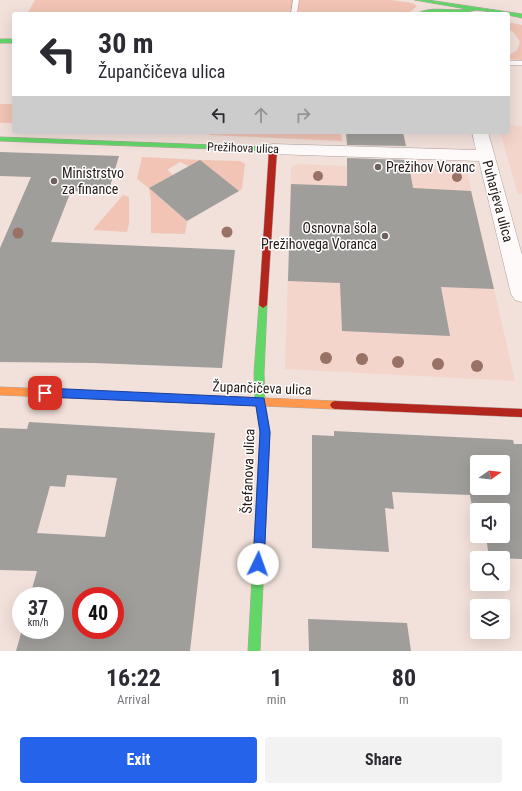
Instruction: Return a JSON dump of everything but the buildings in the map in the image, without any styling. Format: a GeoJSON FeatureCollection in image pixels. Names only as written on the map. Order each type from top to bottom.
{"type":"FeatureCollection","features":[{"type":"Feature","properties":{"kind":"street"},"geometry":{"type":"LineString","coordinates":[[418,0],[456,9]]}},
{"type":"Feature","properties":{"kind":"street"},"geometry":{"type":"LineString","coordinates":[[427,12],[436,10],[476,9],[496,12]]}},
{"type":"Feature","properties":{"kind":"street"},"geometry":{"type":"LineString","coordinates":[[510,14],[522,16]]}},
{"type":"Feature","properties":{"kind":"street"},"geometry":{"type":"LineString","coordinates":[[0,41],[12,42]]}},
{"type":"Feature","properties":{"kind":"street","name":"Puharjeva ulica"},"geometry":{"type":"LineString","coordinates":[[481,134],[522,294]]}},
{"type":"Feature","properties":{"kind":"street","name":"Prežihova ulica"},"geometry":{"type":"LineString","coordinates":[[0,139],[487,156]]}},
{"type":"Feature","properties":{"kind":"street","name":"Štefanova ulica"},"geometry":{"type":"LineString","coordinates":[[254,651],[265,432],[260,402],[259,373],[273,149]]}},
{"type":"Feature","properties":{"kind":"street","name":"Župančičeva ulica"},"geometry":{"type":"LineString","coordinates":[[0,391],[522,412]]}},
{"type":"Feature","properties":{"kind":"lane"},"geometry":{"type":"LineString","coordinates":[[294,12],[296,0]]}},
{"type":"Feature","properties":{"kind":"lane"},"geometry":{"type":"LineString","coordinates":[[510,63],[522,63]]}},
{"type":"Feature","properties":{"kind":"shaded area"},"geometry":{"type":"Polygon","coordinates":[[[35,0],[391,0],[412,3],[417,6],[410,12],[28,12],[35,0]]]}},
{"type":"Feature","properties":{"kind":"shaded area"},"geometry":{"type":"Polygon","coordinates":[[[510,22],[522,25],[522,60],[510,59],[510,55],[517,50],[520,42],[510,30],[510,22]]]}},
{"type":"Feature","properties":{"kind":"shaded area"},"geometry":{"type":"Polygon","coordinates":[[[0,104],[12,104],[12,123],[0,123],[0,104]]]}},
{"type":"Feature","properties":{"kind":"shaded area"},"geometry":{"type":"Polygon","coordinates":[[[510,125],[522,126],[522,194],[518,194],[501,134],[510,134],[510,125]]]}},
{"type":"Feature","properties":{"kind":"shaded area"},"geometry":{"type":"Polygon","coordinates":[[[341,134],[342,141],[209,135],[341,134]]]}},
{"type":"Feature","properties":{"kind":"shaded area"},"geometry":{"type":"Polygon","coordinates":[[[142,157],[240,161],[245,164],[242,189],[239,191],[180,162],[167,170],[173,175],[149,188],[137,179],[142,157]]]}},
{"type":"Feature","properties":{"kind":"shaded area","name":"Osnovna šola Prežihovega Voranca"},"geometry":{"type":"Polygon","coordinates":[[[297,164],[467,171],[515,381],[285,369],[291,167],[297,164]]]}},
{"type":"Feature","properties":{"kind":"shaded area"},"geometry":{"type":"Polygon","coordinates":[[[149,188],[187,221],[185,234],[151,233],[151,200],[149,188]]]}},
{"type":"Feature","properties":{"kind":"shaded area"},"geometry":{"type":"Polygon","coordinates":[[[123,195],[129,197],[129,224],[127,232],[93,230],[123,195]]]}},
{"type":"Feature","properties":{"kind":"traffic: fast"},"geometry":{"type":"LineString","coordinates":[[418,0],[496,12]]}},
{"type":"Feature","properties":{"kind":"traffic: fast"},"geometry":{"type":"LineString","coordinates":[[458,12],[475,9]]}},
{"type":"Feature","properties":{"kind":"traffic: fast"},"geometry":{"type":"LineString","coordinates":[[428,12],[436,10],[458,12]]}},
{"type":"Feature","properties":{"kind":"traffic: fast"},"geometry":{"type":"LineString","coordinates":[[510,14],[522,16]]}},
{"type":"Feature","properties":{"kind":"traffic: fast"},"geometry":{"type":"LineString","coordinates":[[0,41],[12,41]]}},
{"type":"Feature","properties":{"kind":"traffic: fast"},"geometry":{"type":"LineString","coordinates":[[0,139],[267,149]]}},
{"type":"Feature","properties":{"kind":"traffic: fast"},"geometry":{"type":"LineString","coordinates":[[254,651],[265,432],[260,401],[259,373],[263,305]]}},
{"type":"Feature","properties":{"kind":"traffic: slow"},"geometry":{"type":"LineString","coordinates":[[0,391],[335,405]]}},
{"type":"Feature","properties":{"kind":"traffic: jam"},"geometry":{"type":"LineString","coordinates":[[263,305],[273,149],[267,149]]}},
{"type":"Feature","properties":{"kind":"traffic: jam"},"geometry":{"type":"LineString","coordinates":[[335,405],[522,413]]}},
{"type":"Feature","properties":{"kind":"place","name":"Prežihov Voranc"},"geometry":{"type":"Point","coordinates":[378,167]}},
{"type":"Feature","properties":{"kind":"place","name":"Ministrstvo za finance"},"geometry":{"type":"Point","coordinates":[54,181]}},
{"type":"Feature","properties":{"kind":"place","name":"Osnovna šola Prežihovega Voranca"},"geometry":{"type":"Point","coordinates":[385,236]}},
{"type":"Feature","properties":{"kind":"route"},"geometry":{"type":"LineString","coordinates":[[45,393],[260,402],[265,432],[258,564]]}}]}
